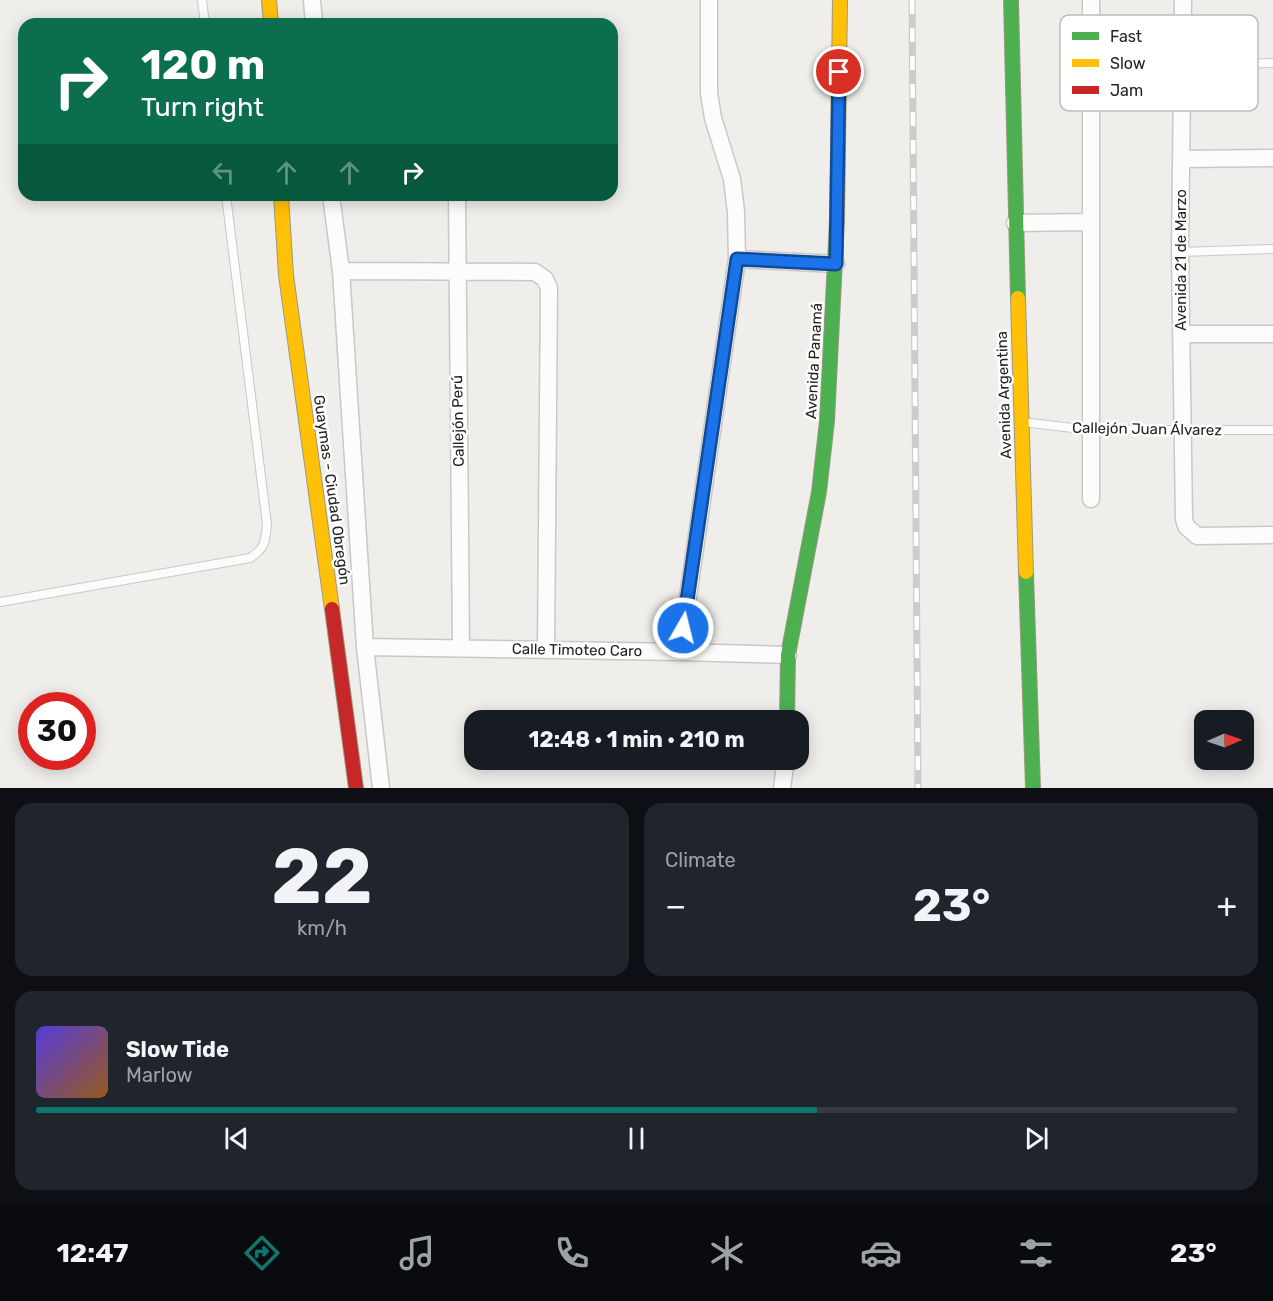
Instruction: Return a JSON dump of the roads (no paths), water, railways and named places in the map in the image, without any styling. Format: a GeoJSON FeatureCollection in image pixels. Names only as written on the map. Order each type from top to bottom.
{"type":"FeatureCollection","features":[{"type":"Feature","properties":{"kind":"street"},"geometry":{"type":"LineString","coordinates":[[269,0],[270,18]]}},
{"type":"Feature","properties":{"kind":"street"},"geometry":{"type":"LineString","coordinates":[[312,0],[314,18]]}},
{"type":"Feature","properties":{"kind":"street"},"geometry":{"type":"LineString","coordinates":[[680,652],[737,259],[736,212],[732,179],[713,118],[709,93],[709,0]]}},
{"type":"Feature","properties":{"kind":"street","name":"Avenida Panamá"},"geometry":{"type":"LineString","coordinates":[[787,710],[788,656],[819,492],[827,421],[836,264],[840,0]]}},
{"type":"Feature","properties":{"kind":"street","name":"Avenida Argentina"},"geometry":{"type":"LineString","coordinates":[[1011,0],[1015,223],[1034,788]]}},
{"type":"Feature","properties":{"kind":"street","name":"Avenida 21 de Marzo"},"geometry":{"type":"LineString","coordinates":[[1183,0],[1183,15]]}},
{"type":"Feature","properties":{"kind":"street"},"geometry":{"type":"LineString","coordinates":[[1090,111],[1091,499]]}},
{"type":"Feature","properties":{"kind":"street","name":"Avenida 21 de Marzo"},"geometry":{"type":"LineString","coordinates":[[1182,111],[1180,252],[1184,519],[1186,526],[1197,536],[1273,535]]}},
{"type":"Feature","properties":{"kind":"street"},"geometry":{"type":"LineString","coordinates":[[1182,159],[1273,158]]}},
{"type":"Feature","properties":{"kind":"street","name":"Guaymas - Ciudad Obregón"},"geometry":{"type":"LineString","coordinates":[[281,201],[286,275],[356,788]]}},
{"type":"Feature","properties":{"kind":"street"},"geometry":{"type":"LineString","coordinates":[[332,201],[341,271],[365,646],[381,788]]}},
{"type":"Feature","properties":{"kind":"street","name":"Callejón Perú"},"geometry":{"type":"LineString","coordinates":[[457,201],[461,648]]}},
{"type":"Feature","properties":{"kind":"street"},"geometry":{"type":"LineString","coordinates":[[1015,223],[1090,222]]}},
{"type":"Feature","properties":{"kind":"street"},"geometry":{"type":"LineString","coordinates":[[737,259],[836,264]]}},
{"type":"Feature","properties":{"kind":"street"},"geometry":{"type":"LineString","coordinates":[[341,271],[535,272],[545,279],[549,288],[546,649]]}},
{"type":"Feature","properties":{"kind":"street"},"geometry":{"type":"LineString","coordinates":[[1181,334],[1273,334]]}},
{"type":"Feature","properties":{"kind":"street","name":"Calle Timoteo Caro"},"geometry":{"type":"LineString","coordinates":[[365,646],[788,656]]}},
{"type":"Feature","properties":{"kind":"street"},"geometry":{"type":"LineString","coordinates":[[782,788],[784,770]]}},
{"type":"Feature","properties":{"kind":"lane"},"geometry":{"type":"LineString","coordinates":[[202,0],[204,18]]}},
{"type":"Feature","properties":{"kind":"lane"},"geometry":{"type":"LineString","coordinates":[[1258,63],[1273,63]]}},
{"type":"Feature","properties":{"kind":"lane"},"geometry":{"type":"LineString","coordinates":[[0,602],[250,558],[261,551],[267,525],[227,201]]}},
{"type":"Feature","properties":{"kind":"lane"},"geometry":{"type":"LineString","coordinates":[[1180,252],[1273,249]]}},
{"type":"Feature","properties":{"kind":"lane","name":"Callejón Juan Álvarez"},"geometry":{"type":"LineString","coordinates":[[1021,422],[1090,430],[1273,430]]}},
{"type":"Feature","properties":{"kind":"railway"},"geometry":{"type":"LineString","coordinates":[[912,0],[918,788]]}}]}
